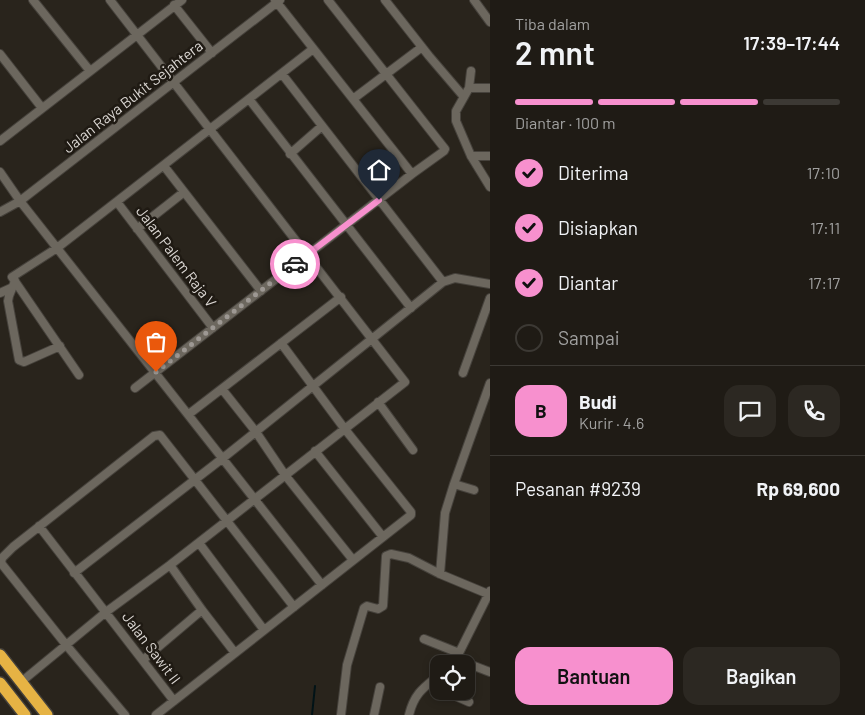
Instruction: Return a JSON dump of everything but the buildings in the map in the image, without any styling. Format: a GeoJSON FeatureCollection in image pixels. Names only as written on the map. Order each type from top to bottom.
{"type":"FeatureCollection","features":[{"type":"Feature","properties":{"kind":"highway"},"geometry":{"type":"LineString","coordinates":[[0,655],[47,715]]}},
{"type":"Feature","properties":{"kind":"highway"},"geometry":{"type":"LineString","coordinates":[[0,683],[25,715]]}},
{"type":"Feature","properties":{"kind":"street"},"geometry":{"type":"LineString","coordinates":[[32,0],[90,71]]}},
{"type":"Feature","properties":{"kind":"street"},"geometry":{"type":"LineString","coordinates":[[21,682],[106,612],[170,565],[315,450],[402,385],[405,380],[110,0]]}},
{"type":"Feature","properties":{"kind":"street"},"geometry":{"type":"LineString","coordinates":[[0,141],[182,0]]}},
{"type":"Feature","properties":{"kind":"street"},"geometry":{"type":"LineString","coordinates":[[135,388],[445,149],[328,0]]}},
{"type":"Feature","properties":{"kind":"street"},"geometry":{"type":"LineString","coordinates":[[385,0],[464,97]]}},
{"type":"Feature","properties":{"kind":"street"},"geometry":{"type":"LineString","coordinates":[[474,0],[490,22]]}},
{"type":"Feature","properties":{"kind":"street"},"geometry":{"type":"LineString","coordinates":[[277,1],[412,174]]}},
{"type":"Feature","properties":{"kind":"street","name":"Jalan Raya Bukit Sejahtera"},"geometry":{"type":"LineString","coordinates":[[0,212],[20,201],[277,1]]}},
{"type":"Feature","properties":{"kind":"street"},"geometry":{"type":"LineString","coordinates":[[174,6],[212,53]]}},
{"type":"Feature","properties":{"kind":"street"},"geometry":{"type":"LineString","coordinates":[[353,100],[422,47]]}},
{"type":"Feature","properties":{"kind":"street"},"geometry":{"type":"LineString","coordinates":[[60,346],[24,362],[19,360],[8,301],[13,285],[12,278],[57,248],[313,49]]}},
{"type":"Feature","properties":{"kind":"street"},"geometry":{"type":"LineString","coordinates":[[0,54],[42,108]]}},
{"type":"Feature","properties":{"kind":"street"},"geometry":{"type":"LineString","coordinates":[[471,71],[470,88],[456,110],[456,121],[471,156],[490,186]]}},
{"type":"Feature","properties":{"kind":"street"},"geometry":{"type":"LineString","coordinates":[[282,74],[443,282]]}},
{"type":"Feature","properties":{"kind":"street"},"geometry":{"type":"LineString","coordinates":[[470,88],[490,88]]}},
{"type":"Feature","properties":{"kind":"street"},"geometry":{"type":"LineString","coordinates":[[249,99],[411,308]]}},
{"type":"Feature","properties":{"kind":"street"},"geometry":{"type":"LineString","coordinates":[[290,154],[322,126]]}},
{"type":"Feature","properties":{"kind":"street"},"geometry":{"type":"LineString","coordinates":[[471,156],[490,156]]}},
{"type":"Feature","properties":{"kind":"street"},"geometry":{"type":"LineString","coordinates":[[164,166],[261,291]]}},
{"type":"Feature","properties":{"kind":"street"},"geometry":{"type":"LineString","coordinates":[[0,172],[20,201],[322,585]]}},
{"type":"Feature","properties":{"kind":"street"},"geometry":{"type":"LineString","coordinates":[[137,229],[184,192]]}},
{"type":"Feature","properties":{"kind":"street","name":"Jalan Palem Raja V"},"geometry":{"type":"LineString","coordinates":[[117,202],[213,328]]}},
{"type":"Feature","properties":{"kind":"street"},"geometry":{"type":"LineString","coordinates":[[74,572],[223,458],[443,282],[455,278],[490,284]]}},
{"type":"Feature","properties":{"kind":"street"},"geometry":{"type":"LineString","coordinates":[[0,293],[13,285]]}},
{"type":"Feature","properties":{"kind":"street"},"geometry":{"type":"LineString","coordinates":[[13,285],[60,346],[79,375]]}},
{"type":"Feature","properties":{"kind":"street"},"geometry":{"type":"LineString","coordinates":[[189,414],[341,297]]}},
{"type":"Feature","properties":{"kind":"street"},"geometry":{"type":"LineString","coordinates":[[464,373],[490,298]]}},
{"type":"Feature","properties":{"kind":"street"},"geometry":{"type":"LineString","coordinates":[[156,715],[410,517],[411,512],[344,428],[281,344]]}},
{"type":"Feature","properties":{"kind":"street"},"geometry":{"type":"LineString","coordinates":[[440,574],[445,513],[490,383]]}},
{"type":"Feature","properties":{"kind":"street"},"geometry":{"type":"LineString","coordinates":[[222,389],[256,432],[285,475],[353,560]]}},
{"type":"Feature","properties":{"kind":"street"},"geometry":{"type":"LineString","coordinates":[[378,402],[413,450]]}},
{"type":"Feature","properties":{"kind":"street"},"geometry":{"type":"LineString","coordinates":[[125,715],[1,565],[2,558],[13,547],[156,435],[160,435],[294,607]]}},
{"type":"Feature","properties":{"kind":"street"},"geometry":{"type":"LineString","coordinates":[[315,450],[383,537]]}},
{"type":"Feature","properties":{"kind":"street"},"geometry":{"type":"LineString","coordinates":[[454,484],[474,490]]}},
{"type":"Feature","properties":{"kind":"street","name":"Jalan Sawit II"},"geometry":{"type":"LineString","coordinates":[[39,526],[174,701]]}},
{"type":"Feature","properties":{"kind":"street"},"geometry":{"type":"LineString","coordinates":[[199,542],[264,630]]}},
{"type":"Feature","properties":{"kind":"street"},"geometry":{"type":"LineString","coordinates":[[342,715],[347,665],[364,608],[366,606],[378,609],[383,606],[386,556],[391,554],[409,558],[489,596],[458,655]]}},
{"type":"Feature","properties":{"kind":"street"},"geometry":{"type":"LineString","coordinates":[[170,565],[235,653]]}},
{"type":"Feature","properties":{"kind":"street"},"geometry":{"type":"LineString","coordinates":[[143,660],[202,610]]}},
{"type":"Feature","properties":{"kind":"street"},"geometry":{"type":"LineString","coordinates":[[424,639],[450,655]]}},
{"type":"Feature","properties":{"kind":"street"},"geometry":{"type":"LineString","coordinates":[[475,666],[490,672]]}},
{"type":"Feature","properties":{"kind":"street"},"geometry":{"type":"LineString","coordinates":[[409,715],[413,699],[430,683]]}},
{"type":"Feature","properties":{"kind":"street"},"geometry":{"type":"LineString","coordinates":[[374,715],[380,687]]}},
{"type":"Feature","properties":{"kind":"street"},"geometry":{"type":"LineString","coordinates":[[464,700],[469,702]]}},
{"type":"Feature","properties":{"kind":"waterway"},"geometry":{"type":"LineString","coordinates":[[312,715],[315,686]]}},
{"type":"Feature","properties":{"kind":"way so far"},"geometry":{"type":"LineString","coordinates":[[156,372],[295,264]]}},
{"type":"Feature","properties":{"kind":"route"},"geometry":{"type":"LineString","coordinates":[[295,264],[379,200]]}}]}
